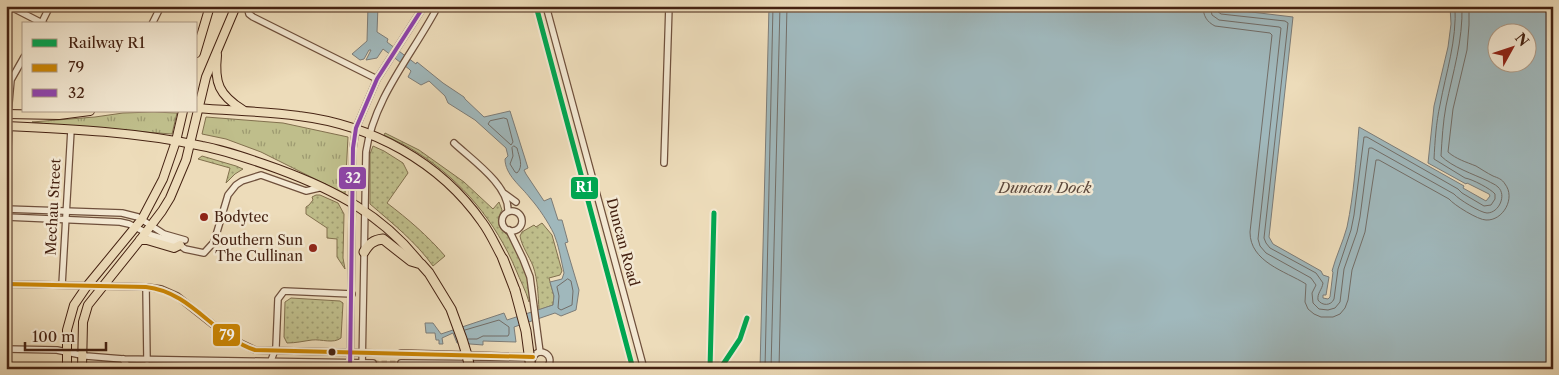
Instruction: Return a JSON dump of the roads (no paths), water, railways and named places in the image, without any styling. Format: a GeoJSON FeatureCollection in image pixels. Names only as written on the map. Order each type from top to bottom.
{"type":"FeatureCollection","features":[{"type":"Feature","properties":{"kind":"highway"},"geometry":{"type":"LineString","coordinates":[[364,252],[370,243],[383,238],[411,260],[423,265],[437,284],[451,309],[470,369]]}},
{"type":"Feature","properties":{"kind":"highway"},"geometry":{"type":"LineString","coordinates":[[503,259],[523,314],[535,368]]}},
{"type":"Feature","properties":{"kind":"main road"},"geometry":{"type":"LineString","coordinates":[[198,46],[210,6]]}},
{"type":"Feature","properties":{"kind":"main road"},"geometry":{"type":"LineString","coordinates":[[236,6],[206,77],[198,108],[302,116],[356,128],[369,133],[395,146],[441,177],[455,189],[482,222],[503,259]]}},
{"type":"Feature","properties":{"kind":"main road"},"geometry":{"type":"LineString","coordinates":[[218,46],[216,71],[219,88],[228,99],[246,111]]}},
{"type":"Feature","properties":{"kind":"main road"},"geometry":{"type":"LineString","coordinates":[[67,369],[67,330],[75,302],[142,220],[157,192],[176,141],[183,112]]}},
{"type":"Feature","properties":{"kind":"main road"},"geometry":{"type":"LineString","coordinates":[[82,369],[82,322],[85,313],[102,286],[162,211],[186,160],[197,112]]}},
{"type":"Feature","properties":{"kind":"main road"},"geometry":{"type":"LineString","coordinates":[[7,114],[39,116],[71,113]]}},
{"type":"Feature","properties":{"kind":"main road"},"geometry":{"type":"LineString","coordinates":[[8,126],[154,137],[232,153],[307,179],[353,202],[405,244],[423,265]]}},
{"type":"Feature","properties":{"kind":"main road"},"geometry":{"type":"LineString","coordinates":[[140,240],[147,240],[174,248],[183,245]]}},
{"type":"Feature","properties":{"kind":"street"},"geometry":{"type":"LineString","coordinates":[[9,6],[40,22]]}},
{"type":"Feature","properties":{"kind":"street"},"geometry":{"type":"LineString","coordinates":[[42,22],[50,6]]}},
{"type":"Feature","properties":{"kind":"street"},"geometry":{"type":"LineString","coordinates":[[153,22],[161,6]]}},
{"type":"Feature","properties":{"kind":"street"},"geometry":{"type":"LineString","coordinates":[[350,366],[353,148],[356,128],[377,79],[424,6]]}},
{"type":"Feature","properties":{"kind":"street"},"geometry":{"type":"LineString","coordinates":[[362,366],[366,152],[369,133],[390,86],[438,6]]}},
{"type":"Feature","properties":{"kind":"street","name":"Duncan Road"},"geometry":{"type":"LineString","coordinates":[[546,6],[644,369]]}},
{"type":"Feature","properties":{"kind":"street"},"geometry":{"type":"LineString","coordinates":[[664,163],[669,6]]}},
{"type":"Feature","properties":{"kind":"street"},"geometry":{"type":"LineString","coordinates":[[247,8],[253,17],[377,79]]}},
{"type":"Feature","properties":{"kind":"street"},"geometry":{"type":"LineString","coordinates":[[7,114],[11,80],[22,61]]}},
{"type":"Feature","properties":{"kind":"street"},"geometry":{"type":"LineString","coordinates":[[6,187],[8,126]]}},
{"type":"Feature","properties":{"kind":"street","name":"Mechau Street"},"geometry":{"type":"LineString","coordinates":[[62,286],[70,130]]}},
{"type":"Feature","properties":{"kind":"street"},"geometry":{"type":"LineString","coordinates":[[454,143],[496,182],[507,201],[508,211]]}},
{"type":"Feature","properties":{"kind":"street"},"geometry":{"type":"LineString","coordinates":[[6,217],[120,222],[201,253],[206,252],[214,242],[228,195],[242,181],[262,175],[306,191],[323,187]]}},
{"type":"Feature","properties":{"kind":"street"},"geometry":{"type":"LineString","coordinates":[[502,191],[516,202],[517,212],[522,220],[516,238],[519,250]]}},
{"type":"Feature","properties":{"kind":"street"},"geometry":{"type":"LineString","coordinates":[[516,202],[502,216],[502,223],[509,230],[530,276],[540,352]]}},
{"type":"Feature","properties":{"kind":"street"},"geometry":{"type":"LineString","coordinates":[[6,209],[134,215],[183,245]]}},
{"type":"Feature","properties":{"kind":"street"},"geometry":{"type":"LineString","coordinates":[[508,211],[517,212]]}},
{"type":"Feature","properties":{"kind":"street"},"geometry":{"type":"LineString","coordinates":[[509,230],[518,229]]}},
{"type":"Feature","properties":{"kind":"street"},"geometry":{"type":"LineString","coordinates":[[6,284],[162,289],[177,296],[221,332],[240,344],[255,350],[373,353]]}},
{"type":"Feature","properties":{"kind":"street"},"geometry":{"type":"LineString","coordinates":[[146,287],[147,360]]}},
{"type":"Feature","properties":{"kind":"street"},"geometry":{"type":"LineString","coordinates":[[268,369],[269,362],[275,352],[278,299],[284,291],[352,294]]}},
{"type":"Feature","properties":{"kind":"street"},"geometry":{"type":"LineString","coordinates":[[6,349],[67,352],[147,360],[269,362],[316,366],[362,366],[373,363]]}},
{"type":"Feature","properties":{"kind":"street"},"geometry":{"type":"LineString","coordinates":[[401,353],[534,356],[540,352],[548,354],[550,359],[546,369]]}},
{"type":"Feature","properties":{"kind":"street"},"geometry":{"type":"LineString","coordinates":[[534,356],[535,368]]}},
{"type":"Feature","properties":{"kind":"street"},"geometry":{"type":"LineString","coordinates":[[123,359],[128,369]]}},
{"type":"Feature","properties":{"kind":"street"},"geometry":{"type":"LineString","coordinates":[[401,363],[525,364],[535,368]]}},
{"type":"Feature","properties":{"kind":"water"},"geometry":{"type":"Polygon","coordinates":[[[368,6],[378,6],[377,32],[388,39],[387,42],[464,97],[484,117],[510,111],[528,168],[524,170],[544,201],[551,198],[558,220],[562,220],[568,242],[565,243],[579,290],[576,310],[561,316],[555,313],[514,327],[516,342],[483,341],[483,345],[457,343],[453,333],[442,338],[443,344],[439,344],[435,333],[426,333],[425,323],[433,323],[441,334],[504,313],[507,320],[553,305],[554,296],[550,282],[562,279],[564,273],[552,229],[537,206],[514,180],[508,170],[505,159],[508,156],[506,148],[475,120],[448,103],[445,96],[429,81],[421,85],[408,77],[411,71],[383,49],[377,58],[366,60],[371,50],[369,50],[364,59],[360,60],[352,54],[367,41],[368,6]]]}},
{"type":"Feature","properties":{"kind":"water","name":"Duncan Dock"},"geometry":{"type":"Polygon","coordinates":[[[769,6],[1201,6],[1293,17],[1269,237],[1273,244],[1329,277],[1326,295],[1323,295],[1323,298],[1328,299],[1330,297],[1332,271],[1349,215],[1355,177],[1359,127],[1464,186],[1463,188],[1486,201],[1490,196],[1428,163],[1434,106],[1448,47],[1451,24],[1450,6],[1553,6],[1553,369],[760,369],[769,6]]]}},
{"type":"Feature","properties":{"kind":"tunnel"},"geometry":{"type":"LineString","coordinates":[[373,353],[401,353]]}},
{"type":"Feature","properties":{"kind":"tunnel"},"geometry":{"type":"LineString","coordinates":[[373,363],[401,363]]}},
{"type":"Feature","properties":{"kind":"rail line","name":"R1"},"geometry":{"type":"LineString","coordinates":[[536,6],[633,369]]}},
{"type":"Feature","properties":{"kind":"rail line","name":"R1"},"geometry":{"type":"LineString","coordinates":[[710,369],[714,213]]}},
{"type":"Feature","properties":{"kind":"rail line","name":"R1"},"geometry":{"type":"LineString","coordinates":[[720,369],[740,339],[747,318]]}},
{"type":"Feature","properties":{"kind":"place","name":"Bodytec"},"geometry":{"type":"Point","coordinates":[204,217]}},
{"type":"Feature","properties":{"kind":"place","name":"Southern Sun The Cullinan"},"geometry":{"type":"Point","coordinates":[313,248]}}]}
